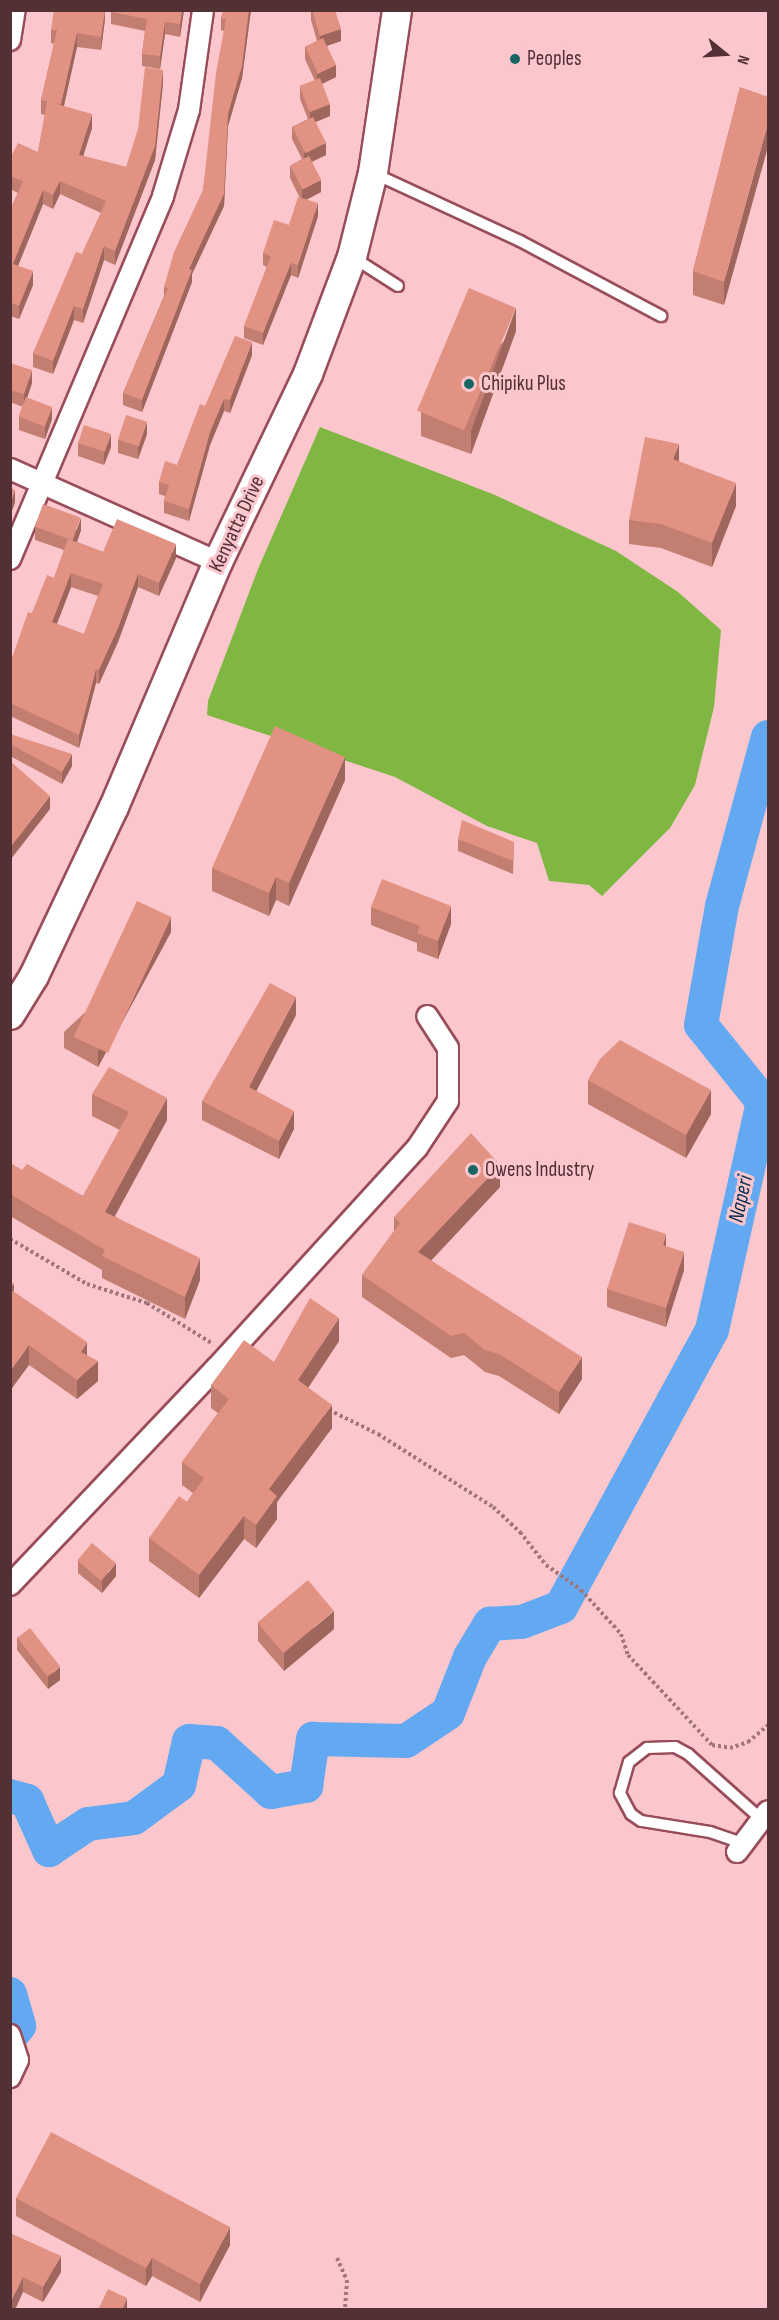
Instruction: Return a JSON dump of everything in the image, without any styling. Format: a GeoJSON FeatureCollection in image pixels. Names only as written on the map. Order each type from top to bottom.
{"type":"FeatureCollection","features":[{"type":"Feature","properties":{"kind":"main road","name":"Kenyatta Drive"},"geometry":{"type":"LineString","coordinates":[[10,1015],[34,976],[114,807],[218,562],[308,374],[352,257],[373,173],[397,10]]}},
{"type":"Feature","properties":{"kind":"street"},"geometry":{"type":"LineString","coordinates":[[10,40],[15,10]]}},
{"type":"Feature","properties":{"kind":"street"},"geometry":{"type":"LineString","coordinates":[[10,559],[163,196],[189,110],[203,10]]}},
{"type":"Feature","properties":{"kind":"street"},"geometry":{"type":"LineString","coordinates":[[10,469],[218,562]]}},
{"type":"Feature","properties":{"kind":"street"},"geometry":{"type":"LineString","coordinates":[[10,1585],[230,1354],[417,1148],[448,1101],[448,1048],[427,1016]]}},
{"type":"Feature","properties":{"kind":"street"},"geometry":{"type":"LineString","coordinates":[[741,1848],[765,1816]]}},
{"type":"Feature","properties":{"kind":"street"},"geometry":{"type":"LineString","coordinates":[[10,2035],[18,2060],[10,2077]]}},
{"type":"Feature","properties":{"kind":"lane"},"geometry":{"type":"LineString","coordinates":[[373,173],[520,241],[662,316]]}},
{"type":"Feature","properties":{"kind":"lane"},"geometry":{"type":"LineString","coordinates":[[352,257],[398,286]]}},
{"type":"Feature","properties":{"kind":"lane"},"geometry":{"type":"LineString","coordinates":[[741,1848],[710,1832],[641,1821],[631,1814],[620,1793],[629,1762],[647,1748],[675,1747],[688,1754],[765,1816]]}},
{"type":"Feature","properties":{"kind":"path"},"geometry":{"type":"LineString","coordinates":[[10,1239],[87,1284],[147,1303],[230,1354]]}},
{"type":"Feature","properties":{"kind":"path"},"geometry":{"type":"LineString","coordinates":[[320,1405],[378,1434],[493,1507],[520,1532],[546,1565],[581,1590],[621,1634],[628,1655],[712,1745],[730,1748],[748,1742],[768,1725]]}},
{"type":"Feature","properties":{"kind":"path"},"geometry":{"type":"LineString","coordinates":[[337,2258],[347,2280],[345,2310]]}},
{"type":"Feature","properties":{"kind":"green space"},"geometry":{"type":"Polygon","coordinates":[[[320,427],[495,495],[616,551],[678,592],[721,630],[714,707],[695,785],[670,828],[602,896],[589,885],[549,881],[537,843],[487,826],[395,777],[207,715],[208,701],[258,569],[320,427]]]}},
{"type":"Feature","properties":{"kind":"building"},"geometry":{"type":"Polygon","coordinates":[[[54,10],[105,10],[101,37],[77,33],[61,104],[53,103],[92,114],[79,155],[126,167],[138,129],[145,67],[163,70],[155,146],[115,251],[104,246],[83,309],[74,306],[53,361],[33,353],[76,252],[82,254],[106,201],[60,181],[53,195],[43,190],[13,264],[33,271],[19,306],[10,302],[10,210],[23,181],[10,176],[10,159],[18,143],[38,152],[47,101],[41,100],[57,30],[51,30],[54,10]]]}},
{"type":"Feature","properties":{"kind":"building"},"geometry":{"type":"Polygon","coordinates":[[[111,10],[182,10],[180,24],[165,22],[160,56],[142,54],[147,19],[111,12],[111,10]]]}},
{"type":"Feature","properties":{"kind":"building"},"geometry":{"type":"Polygon","coordinates":[[[223,10],[249,10],[242,66],[228,114],[224,194],[189,269],[192,270],[142,400],[123,393],[168,288],[164,287],[174,252],[203,190],[216,73],[226,19],[221,18],[223,10]]]}},
{"type":"Feature","properties":{"kind":"building"},"geometry":{"type":"Polygon","coordinates":[[[312,10],[335,10],[341,29],[320,36],[312,10]]]}},
{"type":"Feature","properties":{"kind":"building"},"geometry":{"type":"Polygon","coordinates":[[[323,38],[336,65],[318,74],[305,47],[323,38]]]}},
{"type":"Feature","properties":{"kind":"building"},"geometry":{"type":"Polygon","coordinates":[[[320,78],[330,104],[309,112],[299,86],[320,78]]]}},
{"type":"Feature","properties":{"kind":"building"},"geometry":{"type":"Polygon","coordinates":[[[740,87],[768,97],[768,123],[724,282],[693,271],[740,87]]]}},
{"type":"Feature","properties":{"kind":"building"},"geometry":{"type":"Polygon","coordinates":[[[313,117],[326,143],[306,153],[293,127],[313,117]]]}},
{"type":"Feature","properties":{"kind":"building"},"geometry":{"type":"Polygon","coordinates":[[[309,156],[321,180],[303,190],[290,166],[309,156]]]}},
{"type":"Feature","properties":{"kind":"building"},"geometry":{"type":"Polygon","coordinates":[[[298,197],[318,203],[298,265],[291,263],[263,333],[244,326],[271,256],[263,253],[274,220],[289,225],[298,197]]]}},
{"type":"Feature","properties":{"kind":"building","name":"Chipiku Plus"},"geometry":{"type":"Polygon","coordinates":[[[469,288],[516,308],[464,430],[417,410],[469,288]]]}},
{"type":"Feature","properties":{"kind":"building"},"geometry":{"type":"Polygon","coordinates":[[[235,336],[252,342],[230,400],[224,399],[210,432],[189,509],[164,501],[169,485],[159,482],[165,461],[177,465],[200,404],[205,406],[235,336]]]}},
{"type":"Feature","properties":{"kind":"building"},"geometry":{"type":"Polygon","coordinates":[[[10,363],[32,370],[24,394],[10,390],[10,363]]]}},
{"type":"Feature","properties":{"kind":"building"},"geometry":{"type":"Polygon","coordinates":[[[26,397],[52,407],[45,427],[18,417],[26,397]]]}},
{"type":"Feature","properties":{"kind":"building"},"geometry":{"type":"Polygon","coordinates":[[[126,415],[147,422],[139,447],[118,440],[126,415]]]}},
{"type":"Feature","properties":{"kind":"building"},"geometry":{"type":"Polygon","coordinates":[[[84,425],[111,434],[105,452],[78,443],[84,425]]]}},
{"type":"Feature","properties":{"kind":"building"},"geometry":{"type":"Polygon","coordinates":[[[645,437],[679,444],[673,459],[736,483],[712,543],[661,524],[629,520],[645,437]]]}},
{"type":"Feature","properties":{"kind":"building"},"geometry":{"type":"Polygon","coordinates":[[[10,488],[15,490],[10,504],[10,488]]]}},
{"type":"Feature","properties":{"kind":"building"},"geometry":{"type":"Polygon","coordinates":[[[43,504],[81,518],[72,540],[35,527],[43,504]]]}},
{"type":"Feature","properties":{"kind":"building"},"geometry":{"type":"Polygon","coordinates":[[[117,519],[176,544],[159,583],[138,574],[118,628],[99,670],[96,669],[79,735],[10,703],[10,658],[12,658],[28,612],[32,613],[47,575],[54,578],[68,539],[103,552],[117,519]],[[71,573],[52,622],[84,634],[103,584],[71,573]]]}},
{"type":"Feature","properties":{"kind":"building"},"geometry":{"type":"Polygon","coordinates":[[[275,726],[345,757],[289,883],[276,877],[269,893],[212,868],[275,726]]]}},
{"type":"Feature","properties":{"kind":"building"},"geometry":{"type":"Polygon","coordinates":[[[10,734],[72,754],[62,772],[10,744],[10,734]]]}},
{"type":"Feature","properties":{"kind":"building"},"geometry":{"type":"Polygon","coordinates":[[[10,761],[50,796],[11,846],[10,846],[10,761]]]}},
{"type":"Feature","properties":{"kind":"building"},"geometry":{"type":"Polygon","coordinates":[[[462,820],[514,842],[513,861],[458,839],[462,820]]]}},
{"type":"Feature","properties":{"kind":"building"},"geometry":{"type":"Polygon","coordinates":[[[382,879],[451,906],[438,941],[417,933],[420,926],[371,907],[382,879]]]}},
{"type":"Feature","properties":{"kind":"building"},"geometry":{"type":"Polygon","coordinates":[[[137,901],[171,917],[108,1053],[74,1037],[137,901]]]}},
{"type":"Feature","properties":{"kind":"building"},"geometry":{"type":"Polygon","coordinates":[[[270,983],[296,997],[249,1087],[294,1111],[279,1141],[202,1101],[270,983]]]}},
{"type":"Feature","properties":{"kind":"building"},"geometry":{"type":"Polygon","coordinates":[[[620,1040],[711,1090],[686,1135],[588,1080],[600,1059],[620,1040]]]}},
{"type":"Feature","properties":{"kind":"building"},"geometry":{"type":"Polygon","coordinates":[[[109,1067],[167,1098],[105,1212],[200,1258],[185,1297],[102,1256],[105,1250],[10,1194],[10,1163],[22,1170],[27,1164],[83,1196],[129,1112],[92,1094],[109,1067]]]}},
{"type":"Feature","properties":{"kind":"building"},"geometry":{"type":"Polygon","coordinates":[[[471,1133],[500,1165],[418,1252],[582,1357],[559,1392],[499,1354],[485,1350],[464,1333],[451,1336],[362,1275],[400,1223],[394,1217],[471,1133]]]}},
{"type":"Feature","properties":{"kind":"building"},"geometry":{"type":"Polygon","coordinates":[[[629,1222],[666,1234],[663,1245],[684,1252],[666,1308],[607,1289],[629,1222]]]}},
{"type":"Feature","properties":{"kind":"building"},"geometry":{"type":"Polygon","coordinates":[[[10,1289],[87,1342],[81,1352],[98,1361],[77,1380],[29,1345],[10,1371],[10,1289]]]}},
{"type":"Feature","properties":{"kind":"building"},"geometry":{"type":"Polygon","coordinates":[[[310,1298],[339,1318],[298,1380],[332,1405],[269,1489],[277,1496],[256,1525],[244,1516],[199,1575],[149,1538],[179,1496],[187,1502],[204,1478],[182,1462],[229,1399],[211,1385],[244,1340],[274,1362],[310,1298]]]}},
{"type":"Feature","properties":{"kind":"building"},"geometry":{"type":"Polygon","coordinates":[[[92,1543],[116,1563],[101,1581],[77,1561],[92,1543]]]}},
{"type":"Feature","properties":{"kind":"building"},"geometry":{"type":"Polygon","coordinates":[[[308,1580],[334,1611],[283,1653],[257,1622],[308,1580]]]}},
{"type":"Feature","properties":{"kind":"building"},"geometry":{"type":"Polygon","coordinates":[[[30,1628],[60,1667],[48,1676],[17,1638],[30,1628]]]}},
{"type":"Feature","properties":{"kind":"building"},"geometry":{"type":"Polygon","coordinates":[[[51,2132],[230,2227],[200,2284],[152,2258],[146,2268],[16,2198],[51,2132]]]}},
{"type":"Feature","properties":{"kind":"building"},"geometry":{"type":"Polygon","coordinates":[[[10,2233],[61,2256],[43,2287],[23,2277],[10,2303],[10,2233]]]}},
{"type":"Feature","properties":{"kind":"building"},"geometry":{"type":"Polygon","coordinates":[[[108,2289],[127,2298],[122,2310],[98,2310],[108,2289]]]}},
{"type":"Feature","properties":{"kind":"waterway","name":"Naperi"},"geometry":{"type":"LineString","coordinates":[[10,1796],[27,1801],[49,1850],[88,1824],[134,1818],[179,1785],[189,1741],[217,1743],[271,1792],[306,1786],[313,1739],[406,1741],[448,1713],[470,1657],[490,1624],[522,1622],[561,1607],[712,1330],[763,1102],[701,1025],[722,906],[768,737]]}},
{"type":"Feature","properties":{"kind":"waterway"},"geometry":{"type":"LineString","coordinates":[[10,1994],[19,2026],[10,2037]]}},
{"type":"Feature","properties":{"kind":"place","name":"Peoples"},"geometry":{"type":"Point","coordinates":[515,59]}},
{"type":"Feature","properties":{"kind":"place","name":"Chipiku Plus"},"geometry":{"type":"Point","coordinates":[469,384]}},
{"type":"Feature","properties":{"kind":"place","name":"Owens Industry"},"geometry":{"type":"Point","coordinates":[473,1170]}}]}
